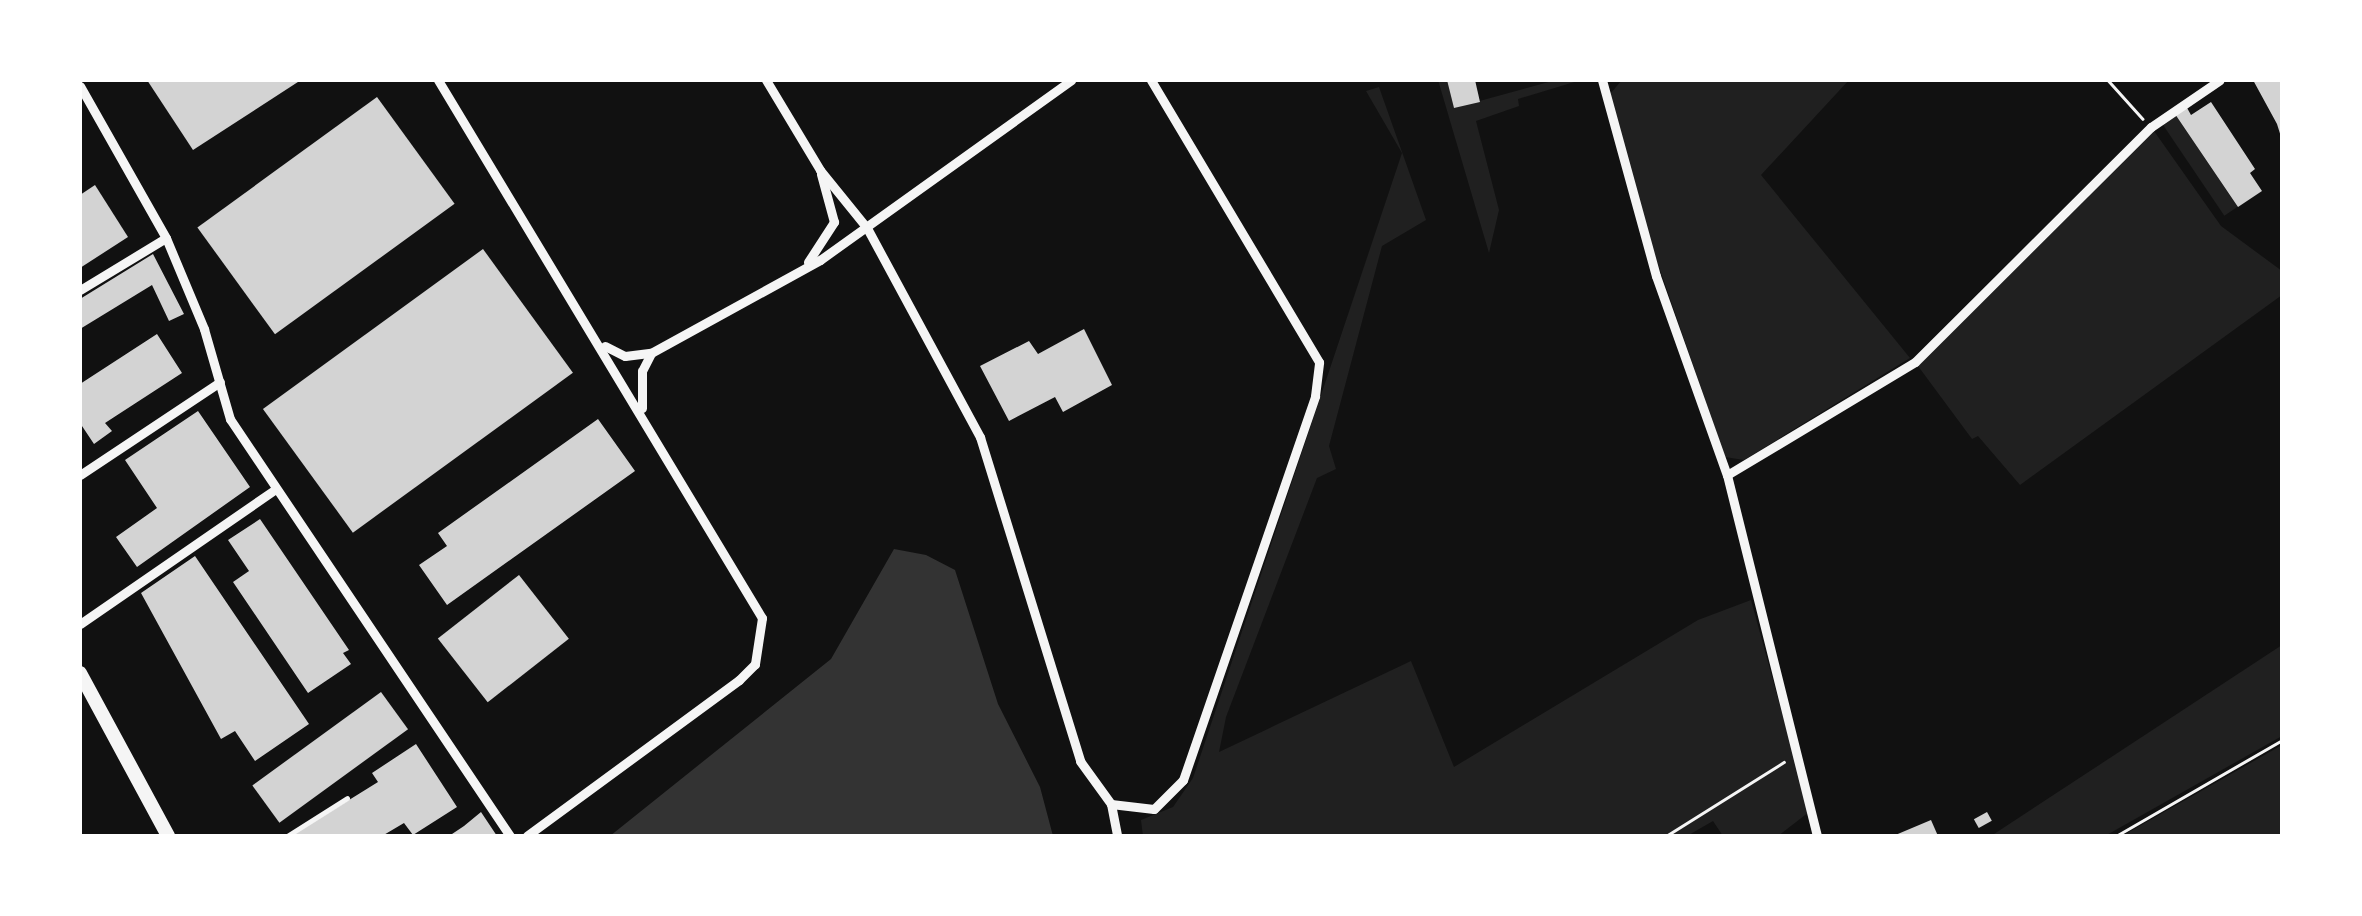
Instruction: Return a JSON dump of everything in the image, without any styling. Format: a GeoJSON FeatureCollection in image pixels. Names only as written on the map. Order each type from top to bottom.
{"type":"FeatureCollection","features":[{"type":"Feature","properties":{"kind":"main road"},"geometry":{"type":"LineString","coordinates":[[80,674],[168,836]]}},
{"type":"Feature","properties":{"kind":"street"},"geometry":{"type":"LineString","coordinates":[[438,80],[745,583],[762,618],[762,642],[755,664],[739,680],[527,836]]}},
{"type":"Feature","properties":{"kind":"street"},"geometry":{"type":"LineString","coordinates":[[766,80],[820,170],[868,228],[980,437],[1080,762],[1111,804],[1117,836]]}},
{"type":"Feature","properties":{"kind":"street"},"geometry":{"type":"LineString","coordinates":[[596,337],[625,356],[651,353],[868,228],[1071,80]]}},
{"type":"Feature","properties":{"kind":"street"},"geometry":{"type":"LineString","coordinates":[[1111,804],[1154,808],[1183,780],[1314,396],[1319,362],[1151,80]]}},
{"type":"Feature","properties":{"kind":"street"},"geometry":{"type":"LineString","coordinates":[[1602,80],[1656,276],[1727,475],[1817,836]]}},
{"type":"Feature","properties":{"kind":"street"},"geometry":{"type":"LineString","coordinates":[[1727,475],[1915,362],[2151,127],[2220,80]]}},
{"type":"Feature","properties":{"kind":"street"},"geometry":{"type":"LineString","coordinates":[[80,86],[166,238],[230,419],[273,491],[510,836]]}},
{"type":"Feature","properties":{"kind":"street"},"geometry":{"type":"LineString","coordinates":[[802,268],[834,222],[820,170]]}},
{"type":"Feature","properties":{"kind":"street"},"geometry":{"type":"LineString","coordinates":[[80,290],[166,238]]}},
{"type":"Feature","properties":{"kind":"street"},"geometry":{"type":"LineString","coordinates":[[643,416],[639,394],[651,353]]}},
{"type":"Feature","properties":{"kind":"street"},"geometry":{"type":"LineString","coordinates":[[80,476],[220,382]]}},
{"type":"Feature","properties":{"kind":"street"},"geometry":{"type":"LineString","coordinates":[[80,624],[273,491]]}},
{"type":"Feature","properties":{"kind":"lane"},"geometry":{"type":"LineString","coordinates":[[287,836],[348,798]]}},
{"type":"Feature","properties":{"kind":"path"},"geometry":{"type":"LineString","coordinates":[[2108,80],[2151,127]]}},
{"type":"Feature","properties":{"kind":"path"},"geometry":{"type":"LineString","coordinates":[[2116,836],[2282,740]]}},
{"type":"Feature","properties":{"kind":"path"},"geometry":{"type":"LineString","coordinates":[[1666,836],[1798,753]]}},
{"type":"Feature","properties":{"kind":"shaded area"},"geometry":{"type":"Polygon","coordinates":[[[1438,80],[1447,80],[1454,108],[1556,80],[1581,80],[1518,99],[1519,106],[1476,121],[1499,210],[1489,253],[1438,80]]]}},
{"type":"Feature","properties":{"kind":"shaded area"},"geometry":{"type":"Polygon","coordinates":[[[1622,80],[1849,80],[1761,175],[1910,358],[1744,460],[1725,457],[1649,238],[1610,94],[1622,80]]]}},
{"type":"Feature","properties":{"kind":"shaded area"},"geometry":{"type":"Polygon","coordinates":[[[1379,87],[1426,220],[1382,246],[1329,446],[1336,469],[1317,478],[1226,717],[1219,752],[1411,661],[1454,767],[1698,620],[1751,600],[1809,812],[1778,836],[1723,836],[1713,821],[1687,836],[1143,836],[1141,820],[1173,807],[1193,778],[1402,153],[1366,91],[1379,87]]]}},
{"type":"Feature","properties":{"kind":"shaded area"},"geometry":{"type":"Polygon","coordinates":[[[2175,114],[2238,207],[2224,216],[2162,123],[2175,114]]]}},
{"type":"Feature","properties":{"kind":"shaded area"},"geometry":{"type":"Polygon","coordinates":[[[2154,131],[2221,226],[2282,271],[2282,295],[2020,485],[1978,436],[1972,439],[1918,366],[2154,131]]]}},
{"type":"Feature","properties":{"kind":"shaded area"},"geometry":{"type":"Polygon","coordinates":[[[894,549],[926,555],[955,570],[998,704],[1040,787],[1053,836],[610,836],[831,659],[894,549]]]}},
{"type":"Feature","properties":{"kind":"shaded area"},"geometry":{"type":"Polygon","coordinates":[[[2282,645],[2282,736],[2105,836],[1991,836],[2282,645]]]}},
{"type":"Feature","properties":{"kind":"shaded area"},"geometry":{"type":"Polygon","coordinates":[[[2282,745],[2282,836],[2122,836],[2282,745]]]}},
{"type":"Feature","properties":{"kind":"building"},"geometry":{"type":"Polygon","coordinates":[[[147,80],[301,80],[193,150],[147,80]]]}},
{"type":"Feature","properties":{"kind":"building"},"geometry":{"type":"Polygon","coordinates":[[[1447,80],[1475,80],[1480,102],[1454,108],[1447,80]]]}},
{"type":"Feature","properties":{"kind":"building"},"geometry":{"type":"Polygon","coordinates":[[[2253,80],[2282,80],[2282,140],[2277,124],[2253,80]]]}},
{"type":"Feature","properties":{"kind":"building"},"geometry":{"type":"Polygon","coordinates":[[[377,97],[455,204],[275,334],[197,227],[377,97]]]}},
{"type":"Feature","properties":{"kind":"building"},"geometry":{"type":"Polygon","coordinates":[[[2211,102],[2255,169],[2250,173],[2262,191],[2238,207],[2175,114],[2186,106],[2191,115],[2211,102]]]}},
{"type":"Feature","properties":{"kind":"building"},"geometry":{"type":"Polygon","coordinates":[[[95,185],[128,237],[80,268],[80,195],[95,185]]]}},
{"type":"Feature","properties":{"kind":"building"},"geometry":{"type":"Polygon","coordinates":[[[483,249],[573,373],[353,533],[263,409],[483,249]]]}},
{"type":"Feature","properties":{"kind":"building"},"geometry":{"type":"Polygon","coordinates":[[[153,254],[184,314],[169,321],[152,285],[80,329],[80,299],[153,254]]]}},
{"type":"Feature","properties":{"kind":"building"},"geometry":{"type":"Polygon","coordinates":[[[1084,329],[1112,385],[1063,412],[1055,397],[1009,421],[980,366],[1029,341],[1038,354],[1084,329]]]}},
{"type":"Feature","properties":{"kind":"building"},"geometry":{"type":"Polygon","coordinates":[[[157,334],[182,373],[105,423],[112,431],[94,444],[80,423],[80,384],[157,334]]]}},
{"type":"Feature","properties":{"kind":"building"},"geometry":{"type":"Polygon","coordinates":[[[198,411],[250,487],[137,567],[116,537],[157,508],[125,460],[198,411]]]}},
{"type":"Feature","properties":{"kind":"building"},"geometry":{"type":"Polygon","coordinates":[[[598,419],[635,471],[447,605],[419,565],[447,546],[438,533],[598,419]]]}},
{"type":"Feature","properties":{"kind":"building"},"geometry":{"type":"Polygon","coordinates":[[[260,519],[349,650],[343,653],[351,664],[308,693],[233,582],[249,571],[228,540],[260,519]]]}},
{"type":"Feature","properties":{"kind":"building"},"geometry":{"type":"Polygon","coordinates":[[[195,556],[309,724],[255,761],[235,731],[221,739],[141,593],[195,556]]]}},
{"type":"Feature","properties":{"kind":"building"},"geometry":{"type":"Polygon","coordinates":[[[519,575],[569,639],[488,702],[438,638],[519,575]]]}},
{"type":"Feature","properties":{"kind":"building"},"geometry":{"type":"Polygon","coordinates":[[[381,692],[408,729],[279,823],[252,785],[381,692]]]}},
{"type":"Feature","properties":{"kind":"building"},"geometry":{"type":"Polygon","coordinates":[[[416,744],[457,807],[413,835],[404,823],[382,836],[291,836],[378,782],[372,773],[416,744]]]}},
{"type":"Feature","properties":{"kind":"building"},"geometry":{"type":"Polygon","coordinates":[[[481,812],[497,836],[449,836],[464,826],[481,812]]]}},
{"type":"Feature","properties":{"kind":"building"},"geometry":{"type":"Polygon","coordinates":[[[1987,812],[1992,821],[1979,828],[1974,819],[1987,812]]]}},
{"type":"Feature","properties":{"kind":"building"},"geometry":{"type":"Polygon","coordinates":[[[1931,820],[1938,836],[1893,836],[1931,820]]]}}]}
